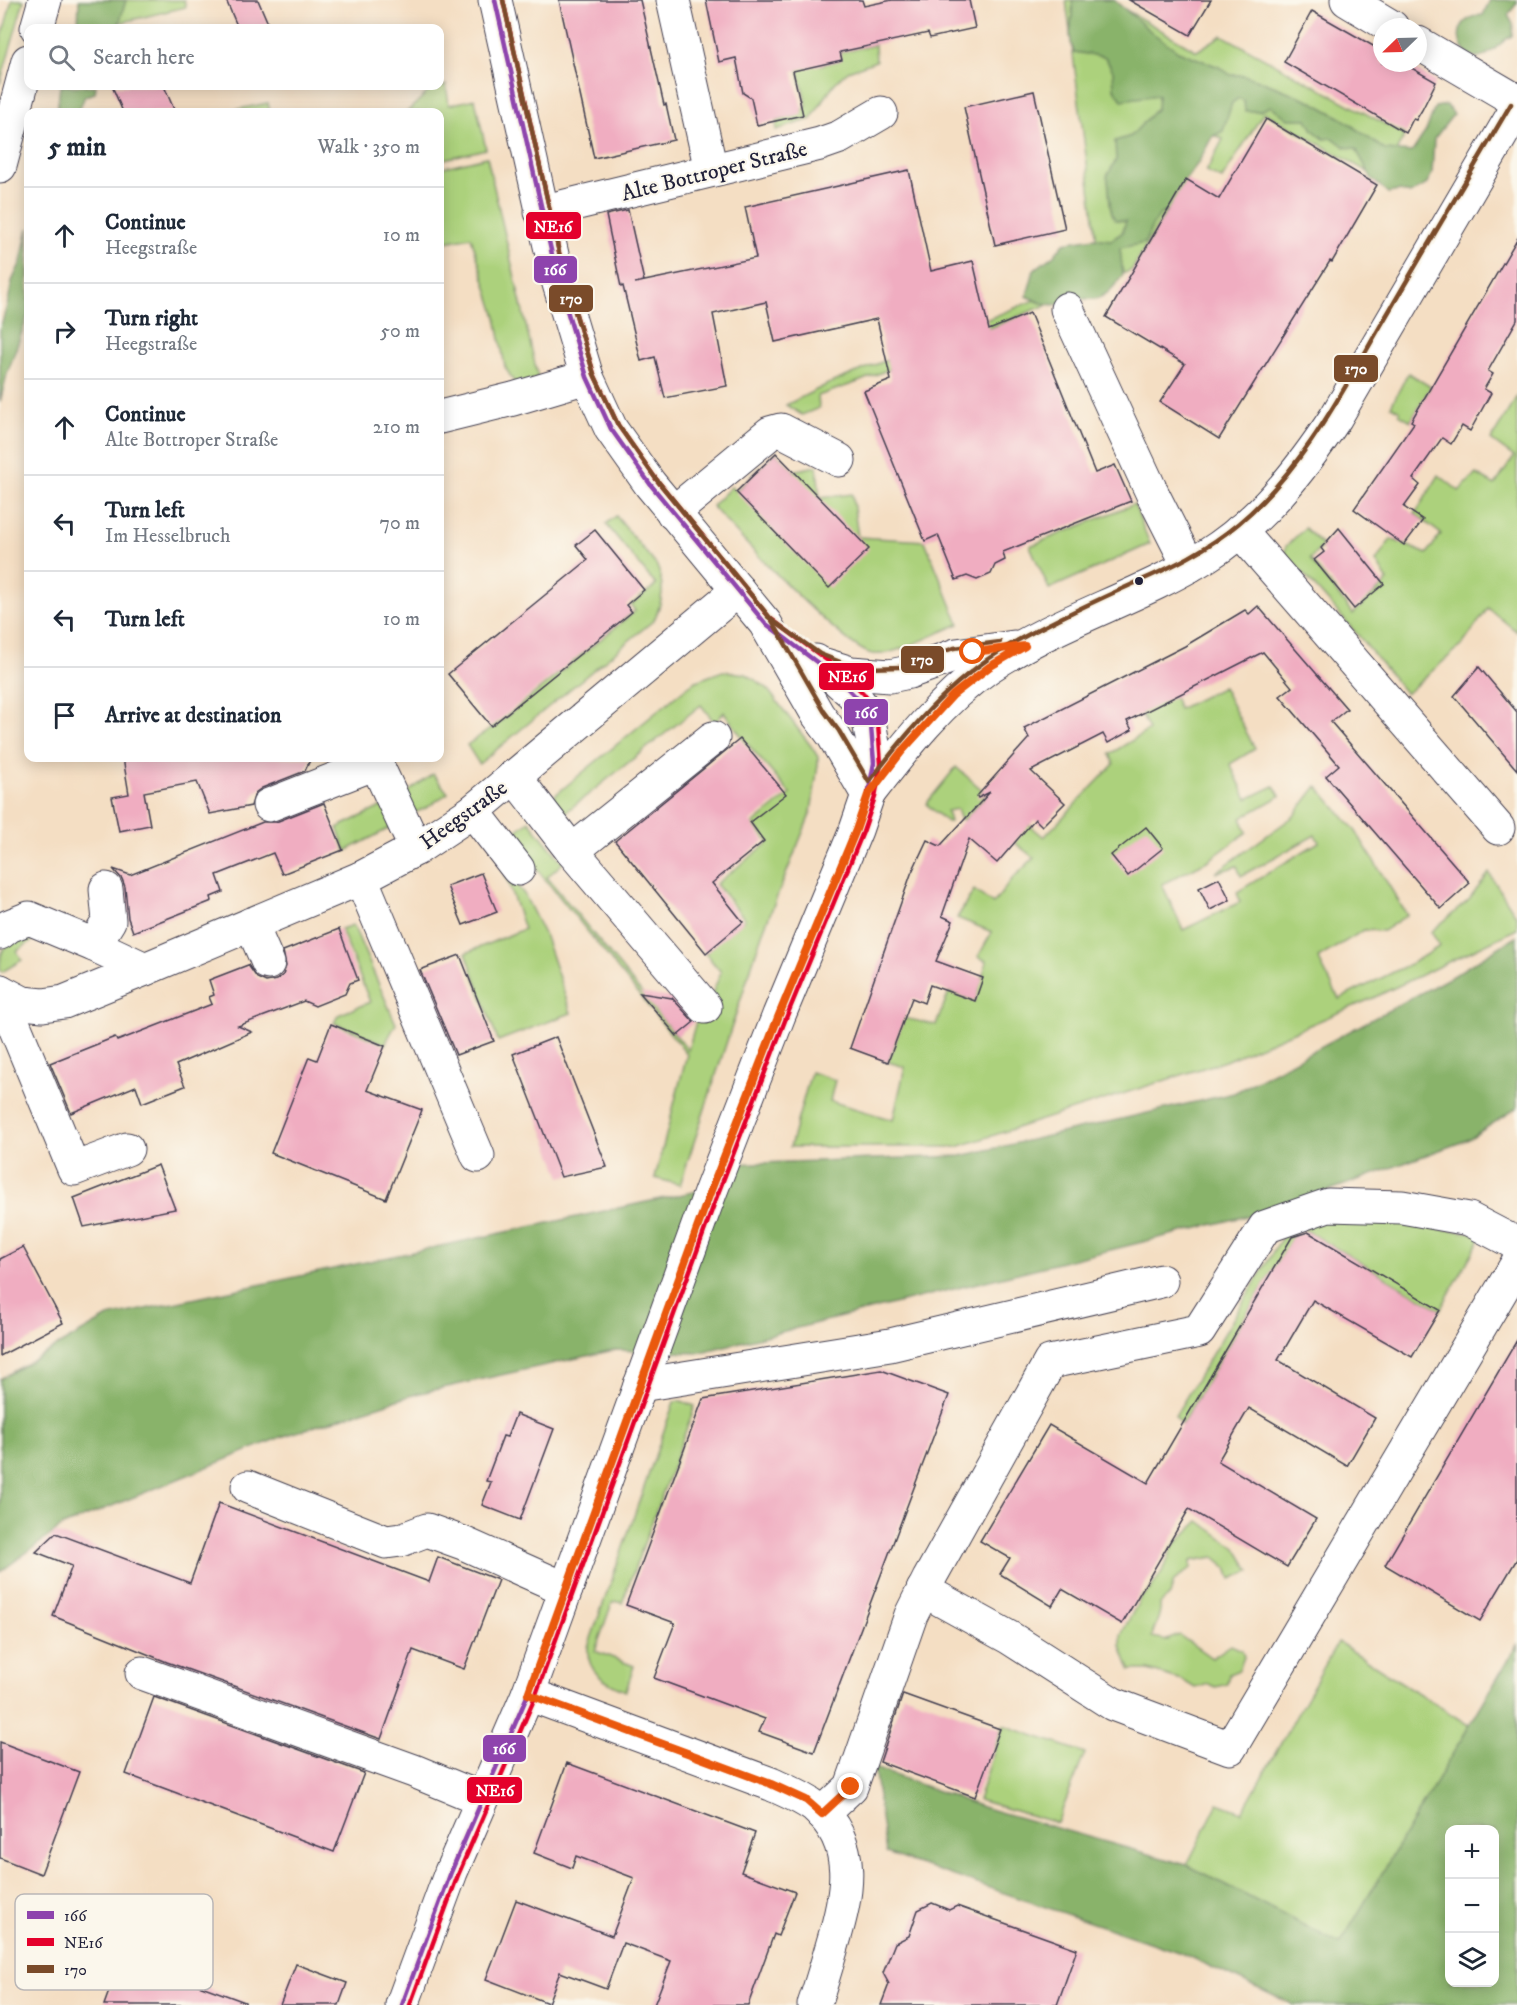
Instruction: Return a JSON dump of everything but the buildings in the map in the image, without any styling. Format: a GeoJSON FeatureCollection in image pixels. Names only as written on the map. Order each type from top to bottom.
{"type":"FeatureCollection","features":[{"type":"Feature","properties":{"kind":"street"},"geometry":{"type":"LineString","coordinates":[[38,24],[45,0]]}},
{"type":"Feature","properties":{"kind":"street"},"geometry":{"type":"LineString","coordinates":[[495,0],[541,212],[560,287],[587,377],[611,429],[630,458],[673,513],[765,623],[868,795]]}},
{"type":"Feature","properties":{"kind":"street"},"geometry":{"type":"LineString","coordinates":[[673,0],[711,170]]}},
{"type":"Feature","properties":{"kind":"street"},"geometry":{"type":"LineString","coordinates":[[1347,0],[1377,18]]}},
{"type":"Feature","properties":{"kind":"street"},"geometry":{"type":"LineString","coordinates":[[1427,48],[1517,101]]}},
{"type":"Feature","properties":{"kind":"street"},"geometry":{"type":"LineString","coordinates":[[0,166],[24,76]]}},
{"type":"Feature","properties":{"kind":"street"},"geometry":{"type":"LineString","coordinates":[[868,795],[902,751],[953,695],[989,667],[1025,646],[1189,566],[1208,555],[1260,514],[1288,483],[1328,429],[1507,146],[1517,108]]}},
{"type":"Feature","properties":{"kind":"street","name":"Alte Bottroper Straße"},"geometry":{"type":"LineString","coordinates":[[541,212],[820,144],[840,137],[881,113]]}},
{"type":"Feature","properties":{"kind":"street"},"geometry":{"type":"LineString","coordinates":[[1067,309],[1153,495],[1189,566]]}},
{"type":"Feature","properties":{"kind":"street"},"geometry":{"type":"LineString","coordinates":[[444,416],[587,377]]}},
{"type":"Feature","properties":{"kind":"street"},"geometry":{"type":"LineString","coordinates":[[673,513],[770,433],[782,430],[838,460]]}},
{"type":"Feature","properties":{"kind":"street"},"geometry":{"type":"LineString","coordinates":[[1240,531],[1498,828]]}},
{"type":"Feature","properties":{"kind":"street","name":"Heegstraße"},"geometry":{"type":"LineString","coordinates":[[0,991],[23,1003],[43,1005],[64,1002],[361,878],[416,849],[473,811],[738,590]]}},
{"type":"Feature","properties":{"kind":"street"},"geometry":{"type":"LineString","coordinates":[[402,2005],[451,1872],[528,1694],[710,1193],[779,1015],[856,830],[873,776],[874,750],[868,715],[853,694],[816,661],[765,623]]}},
{"type":"Feature","properties":{"kind":"street"},"geometry":{"type":"LineString","coordinates":[[816,661],[851,673],[890,675],[909,672],[956,655],[1025,646]]}},
{"type":"Feature","properties":{"kind":"street"},"geometry":{"type":"LineString","coordinates":[[572,851],[713,738]]}},
{"type":"Feature","properties":{"kind":"street"},"geometry":{"type":"LineString","coordinates":[[269,805],[376,763],[416,849]]}},
{"type":"Feature","properties":{"kind":"street"},"geometry":{"type":"LineString","coordinates":[[514,776],[572,851],[705,1007]]}},
{"type":"Feature","properties":{"kind":"street"},"geometry":{"type":"LineString","coordinates":[[473,811],[518,869]]}},
{"type":"Feature","properties":{"kind":"street"},"geometry":{"type":"LineString","coordinates":[[361,878],[478,1156]]}},
{"type":"Feature","properties":{"kind":"street"},"geometry":{"type":"LineString","coordinates":[[94,945],[109,921],[106,889]]}},
{"type":"Feature","properties":{"kind":"street"},"geometry":{"type":"LineString","coordinates":[[0,933],[9,926],[29,918],[145,969]]}},
{"type":"Feature","properties":{"kind":"street"},"geometry":{"type":"LineString","coordinates":[[251,924],[268,963]]}},
{"type":"Feature","properties":{"kind":"street"},"geometry":{"type":"LineString","coordinates":[[0,991],[74,1169],[127,1149]]}},
{"type":"Feature","properties":{"kind":"street"},"geometry":{"type":"LineString","coordinates":[[822,1814],[851,1787],[911,1615],[1050,1362],[1199,1331],[1265,1227],[1328,1205],[1402,1207],[1469,1219],[1517,1244]]}},
{"type":"Feature","properties":{"kind":"street"},"geometry":{"type":"LineString","coordinates":[[923,1590],[1010,1638],[1113,1704],[1230,1748],[1517,1264]]}},
{"type":"Feature","properties":{"kind":"street"},"geometry":{"type":"LineString","coordinates":[[640,1385],[890,1345],[1161,1281]]}},
{"type":"Feature","properties":{"kind":"street"},"geometry":{"type":"LineString","coordinates":[[248,1487],[386,1542],[401,1540],[427,1530],[566,1589]]}},
{"type":"Feature","properties":{"kind":"street"},"geometry":{"type":"LineString","coordinates":[[142,1672],[414,1771],[482,1799]]}},
{"type":"Feature","properties":{"kind":"street"},"geometry":{"type":"LineString","coordinates":[[528,1694],[771,1784],[806,1800],[822,1814],[834,1829],[842,1845],[846,1892],[814,2005]]}},
{"type":"Feature","properties":{"kind":"green space"},"geometry":{"type":"Polygon","coordinates":[[[12,0],[24,0],[0,84],[0,44],[12,0]]]}},
{"type":"Feature","properties":{"kind":"green space"},"geometry":{"type":"Polygon","coordinates":[[[79,0],[126,0],[119,24],[78,24],[79,0]]]}},
{"type":"Feature","properties":{"kind":"green space"},"geometry":{"type":"Polygon","coordinates":[[[105,0],[184,0],[186,7],[114,24],[105,0]]]}},
{"type":"Feature","properties":{"kind":"green space"},"geometry":{"type":"Polygon","coordinates":[[[781,0],[821,65],[841,60],[840,52],[875,45],[876,61],[848,71],[834,84],[811,119],[776,130],[777,121],[796,116],[807,106],[781,0]]]}},
{"type":"Feature","properties":{"kind":"green space"},"geometry":{"type":"Polygon","coordinates":[[[1066,0],[1109,0],[1197,51],[1222,35],[1405,135],[1380,179],[1264,112],[1222,179],[1206,172],[1223,139],[1209,133],[1186,179],[1132,270],[858,382],[818,396],[819,408],[802,415],[786,405],[828,384],[1101,273],[1066,0]]]}},
{"type":"Feature","properties":{"kind":"green space"},"geometry":{"type":"Polygon","coordinates":[[[1072,0],[1114,0],[1178,51],[1219,67],[1231,75],[1243,75],[1256,79],[1309,100],[1343,119],[1385,150],[1412,152],[1426,131],[1435,107],[1447,105],[1453,115],[1434,139],[1432,173],[1427,184],[1410,194],[1399,191],[1388,193],[1372,179],[1356,149],[1345,147],[1333,138],[1324,139],[1313,130],[1307,119],[1288,119],[1271,106],[1260,111],[1245,111],[1244,101],[1239,98],[1232,103],[1223,131],[1212,137],[1186,179],[1186,194],[1175,208],[1160,214],[1145,243],[1120,248],[1123,275],[1111,290],[1095,299],[1060,304],[1047,304],[1034,300],[1027,296],[1034,270],[1055,254],[1064,243],[1094,238],[1111,240],[1122,233],[1126,221],[1115,220],[1110,204],[1107,176],[1116,160],[1115,141],[1131,136],[1157,108],[1158,95],[1122,100],[1114,89],[1113,71],[1105,57],[1074,52],[1070,38],[1072,0]]]}},
{"type":"Feature","properties":{"kind":"green space"},"geometry":{"type":"Polygon","coordinates":[[[1490,0],[1517,0],[1508,15],[1513,24],[1512,36],[1490,53],[1476,57],[1468,54],[1463,48],[1460,32],[1471,18],[1483,15],[1490,0]]]}},
{"type":"Feature","properties":{"kind":"green space"},"geometry":{"type":"Polygon","coordinates":[[[446,85],[449,105],[475,99],[486,149],[444,159],[444,108],[411,108],[430,90],[444,90],[446,85]]]}},
{"type":"Feature","properties":{"kind":"green space"},"geometry":{"type":"Polygon","coordinates":[[[60,90],[95,90],[95,93],[85,96],[80,108],[57,108],[60,90]]]}},
{"type":"Feature","properties":{"kind":"green space"},"geometry":{"type":"Polygon","coordinates":[[[268,103],[269,108],[244,108],[268,103]]]}},
{"type":"Feature","properties":{"kind":"green space"},"geometry":{"type":"Polygon","coordinates":[[[487,157],[538,377],[517,387],[505,367],[496,317],[471,237],[444,242],[444,167],[487,157]]]}},
{"type":"Feature","properties":{"kind":"green space"},"geometry":{"type":"Polygon","coordinates":[[[24,247],[24,326],[0,402],[0,329],[12,281],[21,262],[24,247]]]}},
{"type":"Feature","properties":{"kind":"green space"},"geometry":{"type":"Polygon","coordinates":[[[1408,373],[1431,387],[1411,421],[1391,406],[1408,373]]]}},
{"type":"Feature","properties":{"kind":"green space"},"geometry":{"type":"Polygon","coordinates":[[[1517,396],[1517,632],[1488,608],[1463,644],[1406,694],[1357,634],[1285,553],[1286,546],[1305,528],[1323,546],[1310,559],[1353,614],[1388,581],[1376,561],[1391,539],[1427,554],[1441,534],[1415,514],[1439,475],[1459,491],[1476,474],[1495,485],[1514,457],[1491,440],[1517,396]]]}},
{"type":"Feature","properties":{"kind":"green space"},"geometry":{"type":"Polygon","coordinates":[[[776,453],[793,471],[817,466],[820,498],[852,494],[858,537],[925,541],[959,624],[892,652],[873,654],[859,648],[816,613],[712,506],[731,487],[736,491],[776,453]]]}},
{"type":"Feature","properties":{"kind":"green space"},"geometry":{"type":"Polygon","coordinates":[[[1134,504],[1150,544],[1049,589],[1030,546],[1134,504]]]}},
{"type":"Feature","properties":{"kind":"green space"},"geometry":{"type":"Polygon","coordinates":[[[616,516],[657,566],[662,593],[654,620],[479,764],[467,745],[496,725],[635,611],[631,605],[656,585],[606,524],[616,516]]]}},
{"type":"Feature","properties":{"kind":"green space"},"geometry":{"type":"Polygon","coordinates":[[[723,671],[746,674],[766,687],[811,746],[818,757],[818,765],[811,812],[762,934],[680,1185],[655,1178],[687,1054],[510,836],[529,821],[563,863],[547,877],[688,1050],[697,1018],[702,1019],[721,972],[705,953],[745,919],[716,884],[769,842],[753,824],[790,794],[745,741],[724,712],[715,723],[701,705],[561,816],[549,800],[687,687],[696,681],[723,671]]]}},
{"type":"Feature","properties":{"kind":"green space"},"geometry":{"type":"Polygon","coordinates":[[[1223,687],[1255,749],[1230,764],[1247,799],[1274,786],[1280,796],[1241,818],[1247,832],[1209,860],[1162,884],[1183,930],[1240,902],[1237,892],[1319,842],[1315,835],[1241,876],[1237,866],[1215,873],[1294,816],[1317,786],[1355,830],[1407,915],[1383,931],[1364,930],[1318,958],[1339,999],[1412,963],[1440,946],[1431,932],[1469,900],[1489,873],[1517,917],[1517,929],[1373,998],[1225,1061],[957,1147],[790,1147],[811,1072],[835,1080],[830,1101],[893,1120],[905,1067],[888,1062],[904,1018],[936,1025],[949,992],[975,1001],[987,961],[978,957],[992,932],[957,918],[974,890],[993,904],[1013,878],[1034,858],[1004,834],[1021,818],[1044,837],[1114,764],[1110,754],[1149,730],[1132,695],[1174,697],[1179,709],[1223,687]]]}},
{"type":"Feature","properties":{"kind":"green space"},"geometry":{"type":"Polygon","coordinates":[[[956,767],[987,794],[965,819],[961,820],[957,809],[947,811],[950,822],[947,822],[926,804],[956,767]]]}},
{"type":"Feature","properties":{"kind":"green space"},"geometry":{"type":"Polygon","coordinates":[[[433,774],[448,793],[414,813],[405,794],[433,774]]]}},
{"type":"Feature","properties":{"kind":"green space"},"geometry":{"type":"Polygon","coordinates":[[[385,805],[394,826],[346,851],[337,828],[385,805]]]}},
{"type":"Feature","properties":{"kind":"green space"},"geometry":{"type":"Polygon","coordinates":[[[503,868],[524,894],[544,934],[571,1013],[498,1041],[466,953],[524,929],[503,868]]]}},
{"type":"Feature","properties":{"kind":"green space"},"geometry":{"type":"Polygon","coordinates":[[[353,925],[396,1024],[385,1044],[334,1023],[338,1015],[370,1002],[341,929],[353,925]]]}},
{"type":"Feature","properties":{"kind":"green space"},"geometry":{"type":"Polygon","coordinates":[[[1517,936],[1517,1108],[1467,1140],[1287,1206],[697,1353],[614,1350],[416,1394],[281,1437],[63,1526],[0,1572],[0,1379],[108,1317],[707,1189],[727,1164],[961,1156],[1234,1093],[1449,978],[1517,936]]]}},
{"type":"Feature","properties":{"kind":"green space"},"geometry":{"type":"Polygon","coordinates":[[[24,937],[35,939],[17,951],[22,960],[2,972],[0,970],[1,956],[4,948],[24,937]]]}},
{"type":"Feature","properties":{"kind":"green space"},"geometry":{"type":"Polygon","coordinates":[[[1297,1212],[1483,1234],[1440,1310],[1299,1226],[1182,1424],[1175,1416],[1297,1212]]]}},
{"type":"Feature","properties":{"kind":"green space"},"geometry":{"type":"Polygon","coordinates":[[[681,1401],[695,1406],[622,1603],[615,1601],[612,1603],[595,1651],[634,1666],[626,1691],[598,1675],[590,1663],[588,1647],[674,1402],[681,1401]]]}},
{"type":"Feature","properties":{"kind":"green space"},"geometry":{"type":"Polygon","coordinates":[[[1199,1521],[1236,1548],[1250,1571],[1231,1579],[1227,1568],[1214,1557],[1191,1561],[1191,1568],[1174,1581],[1170,1595],[1160,1604],[1159,1616],[1152,1637],[1167,1640],[1179,1635],[1212,1658],[1231,1645],[1242,1650],[1244,1657],[1239,1670],[1229,1674],[1227,1684],[1216,1687],[1209,1684],[1195,1688],[1182,1680],[1148,1670],[1130,1670],[1121,1646],[1121,1635],[1141,1597],[1150,1590],[1165,1567],[1173,1546],[1199,1521]]]}},
{"type":"Feature","properties":{"kind":"green space"},"geometry":{"type":"Polygon","coordinates":[[[1338,1642],[1470,1726],[1340,1945],[1187,1865],[1218,1803],[1242,1812],[1338,1642]]]}},
{"type":"Feature","properties":{"kind":"green space"},"geometry":{"type":"Polygon","coordinates":[[[1517,1645],[1517,2005],[1294,2005],[1181,1953],[886,1853],[874,1768],[982,1807],[1187,1865],[1340,1944],[1517,1645]]]}},
{"type":"Feature","properties":{"kind":"green space"},"geometry":{"type":"Polygon","coordinates":[[[1003,1725],[1085,1753],[1057,1823],[978,1800],[1003,1725]]]}},
{"type":"Feature","properties":{"kind":"transit line","name":"166"},"geometry":{"type":"LineString","coordinates":[[402,2005],[451,1872],[528,1694],[710,1193],[779,1015],[856,830],[868,795],[874,763],[871,726],[864,707],[858,699],[835,676],[765,623],[650,484],[611,429],[587,377],[557,277],[495,0]]}},
{"type":"Feature","properties":{"kind":"transit line","name":"NE16"},"geometry":{"type":"LineString","coordinates":[[410,2005],[458,1875],[535,1697],[717,1196],[786,1018],[863,832],[875,797],[881,764],[878,724],[871,704],[864,694],[840,670],[770,618],[656,479],[618,425],[594,374],[564,275],[503,0]]}},
{"type":"Feature","properties":{"kind":"transit line","name":"170"},"geometry":{"type":"LineString","coordinates":[[503,0],[564,275],[594,374],[618,425],[656,479],[771,619],[824,711],[839,731],[869,782],[938,701],[998,652],[1078,609],[1189,557],[1227,533],[1262,502],[1319,430],[1511,104]]}},
{"type":"Feature","properties":{"kind":"transit line","name":"170"},"geometry":{"type":"LineString","coordinates":[[768,617],[820,654],[848,665],[869,668],[900,667],[954,648],[1000,642]]}},
{"type":"Feature","properties":{"kind":"route"},"geometry":{"type":"LineString","coordinates":[[851,1787],[822,1814],[806,1800],[771,1784],[528,1694],[710,1193],[868,795],[902,751],[953,695],[989,667],[1025,646],[973,652]]}}]}
